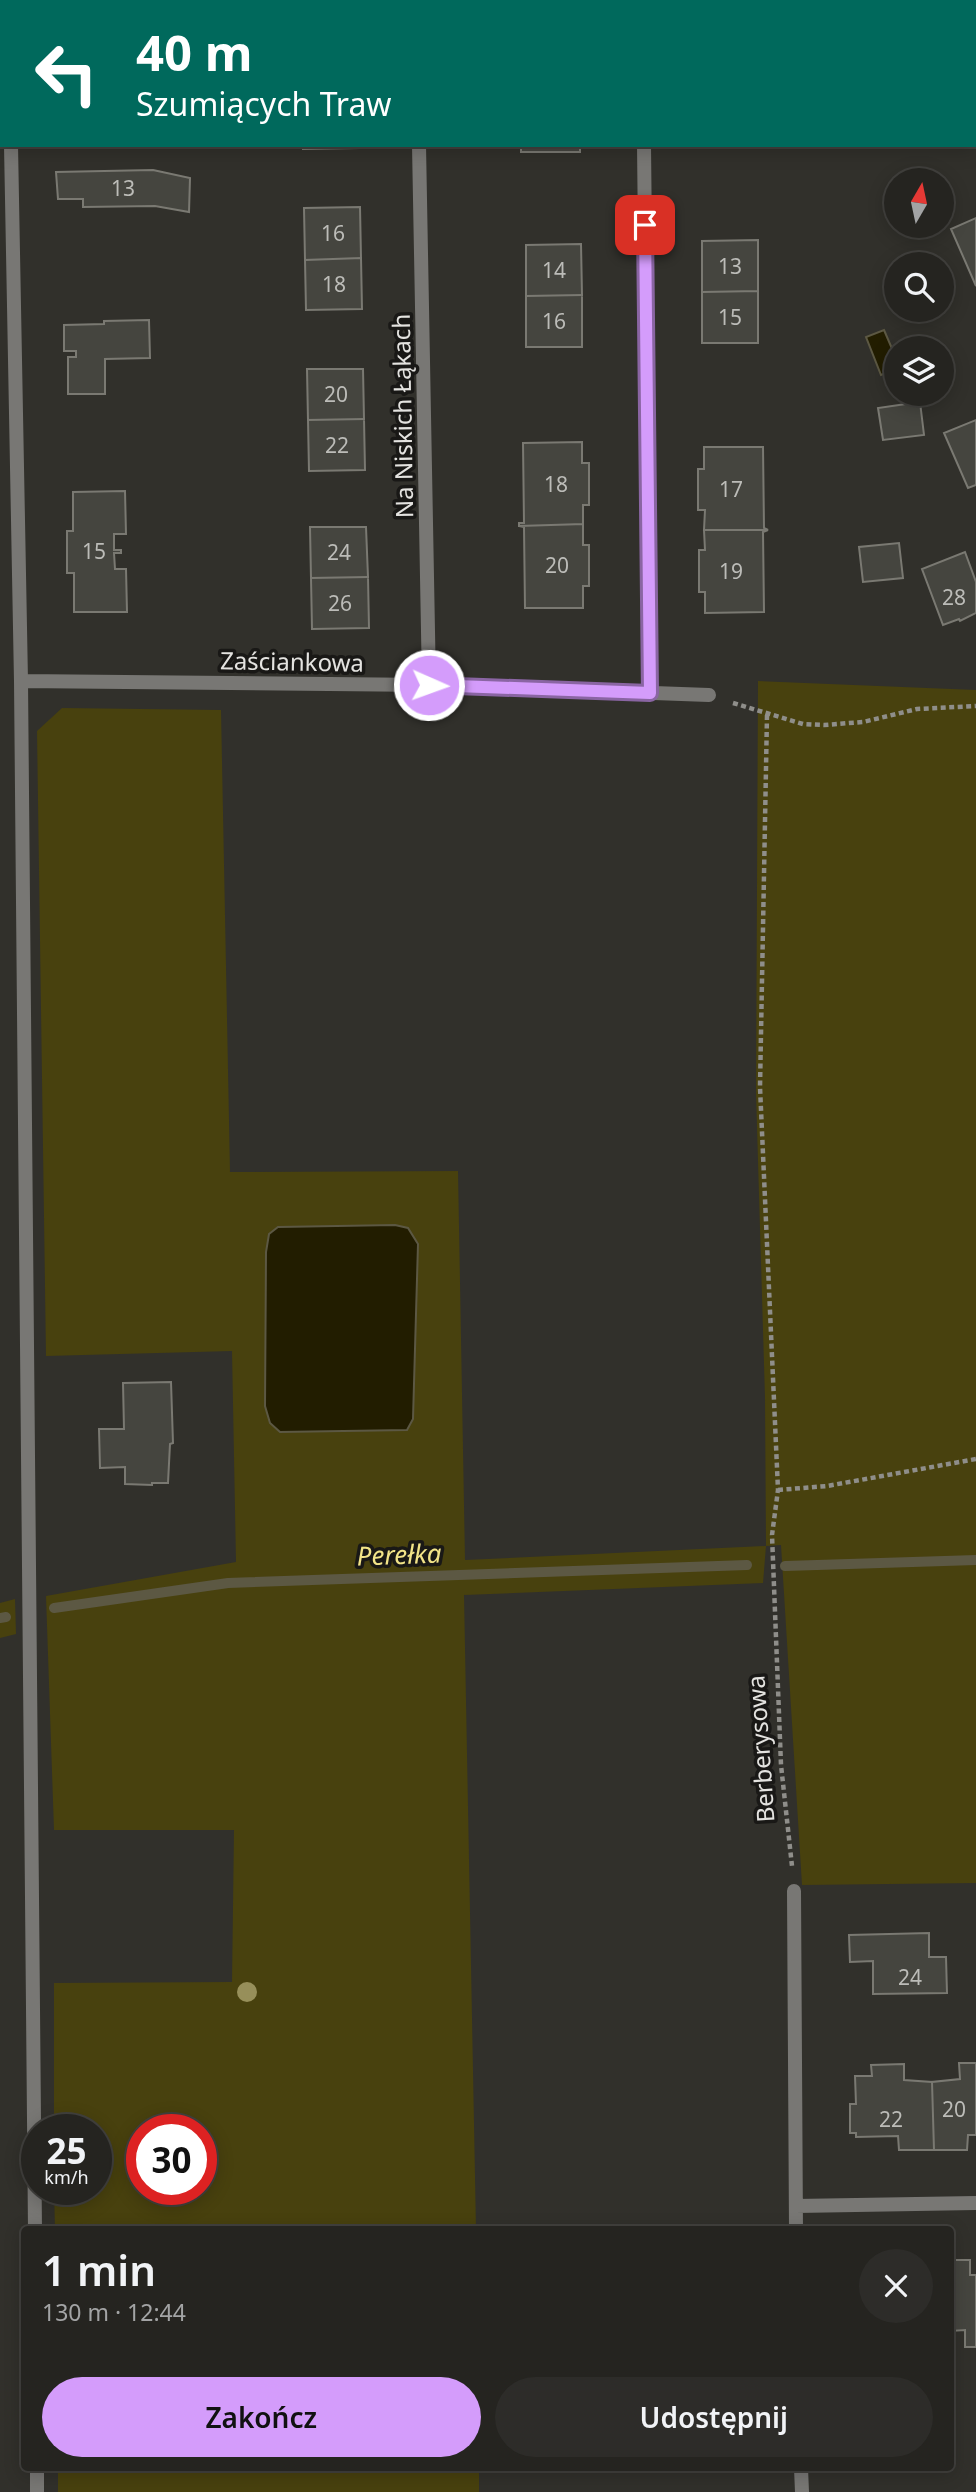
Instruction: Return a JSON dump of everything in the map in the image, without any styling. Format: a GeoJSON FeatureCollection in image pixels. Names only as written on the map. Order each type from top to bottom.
{"type":"FeatureCollection","features":[{"type":"Feature","properties":{"kind":"street"},"geometry":{"type":"LineString","coordinates":[[11,147],[21,681],[35,2226]]}},
{"type":"Feature","properties":{"kind":"street","name":"Na Niskich Łąkach"},"geometry":{"type":"LineString","coordinates":[[419,147],[429,685]]}},
{"type":"Feature","properties":{"kind":"street"},"geometry":{"type":"LineString","coordinates":[[645,147],[650,693]]}},
{"type":"Feature","properties":{"kind":"street","name":"Zaściankowa"},"geometry":{"type":"LineString","coordinates":[[21,681],[429,685],[709,695]]}},
{"type":"Feature","properties":{"kind":"street"},"geometry":{"type":"LineString","coordinates":[[794,1891],[796,2226]]}},
{"type":"Feature","properties":{"kind":"street"},"geometry":{"type":"LineString","coordinates":[[796,2206],[976,2203]]}},
{"type":"Feature","properties":{"kind":"street"},"geometry":{"type":"LineString","coordinates":[[37,2471],[37,2492]]}},
{"type":"Feature","properties":{"kind":"street"},"geometry":{"type":"LineString","coordinates":[[801,2471],[802,2492]]}},
{"type":"Feature","properties":{"kind":"path"},"geometry":{"type":"LineString","coordinates":[[709,695],[767,715],[803,724],[824,725],[863,722],[916,709],[976,706]]}},
{"type":"Feature","properties":{"kind":"path","name":"Berberysowa"},"geometry":{"type":"LineString","coordinates":[[767,715],[760,1087],[778,1490],[772,1535],[781,1765],[794,1891]]}},
{"type":"Feature","properties":{"kind":"path"},"geometry":{"type":"LineString","coordinates":[[778,1490],[827,1486],[976,1459]]}},
{"type":"Feature","properties":{"kind":"shaded area"},"geometry":{"type":"Polygon","coordinates":[[[884,330],[887,336],[884,336],[884,374],[881,375],[866,337],[884,330]]]}},
{"type":"Feature","properties":{"kind":"shaded area"},"geometry":{"type":"Polygon","coordinates":[[[758,681],[976,690],[976,1883],[802,1885],[781,1545],[766,1546],[765,1398],[756,1093],[758,681]]]}},
{"type":"Feature","properties":{"kind":"shaded area"},"geometry":{"type":"Polygon","coordinates":[[[62,708],[221,710],[230,1172],[458,1171],[465,1560],[766,1546],[763,1583],[464,1595],[476,2226],[55,2226],[54,2205],[112,2205],[112,2114],[54,2114],[54,1983],[232,1982],[234,1830],[54,1830],[46,1596],[236,1562],[232,1351],[46,1356],[37,731],[62,708]]]}},
{"type":"Feature","properties":{"kind":"shaded area"},"geometry":{"type":"Polygon","coordinates":[[[395,1225],[408,1228],[418,1244],[413,1419],[407,1430],[280,1432],[270,1423],[265,1406],[266,1252],[269,1234],[278,1227],[395,1225]]]}},
{"type":"Feature","properties":{"kind":"shaded area"},"geometry":{"type":"Polygon","coordinates":[[[15,1599],[16,1634],[0,1638],[0,1603],[15,1599]]]}},
{"type":"Feature","properties":{"kind":"shaded area"},"geometry":{"type":"Polygon","coordinates":[[[58,2471],[479,2471],[479,2492],[58,2492],[58,2471]]]}},
{"type":"Feature","properties":{"kind":"building"},"geometry":{"type":"Polygon","coordinates":[[[303,147],[359,147],[359,148],[303,147]]]}},
{"type":"Feature","properties":{"kind":"building"},"geometry":{"type":"Polygon","coordinates":[[[521,147],[580,147],[580,152],[521,152],[521,147]]]}},
{"type":"Feature","properties":{"kind":"building"},"geometry":{"type":"Polygon","coordinates":[[[153,170],[190,178],[189,212],[155,206],[83,207],[83,199],[58,199],[56,172],[153,170]]]}},
{"type":"Feature","properties":{"kind":"building"},"geometry":{"type":"Polygon","coordinates":[[[360,207],[361,258],[305,260],[304,208],[360,207]]]}},
{"type":"Feature","properties":{"kind":"building"},"geometry":{"type":"Polygon","coordinates":[[[976,218],[976,286],[954,236],[954,228],[976,218]]]}},
{"type":"Feature","properties":{"kind":"building"},"geometry":{"type":"Polygon","coordinates":[[[758,240],[758,291],[702,292],[702,241],[758,240]]]}},
{"type":"Feature","properties":{"kind":"building"},"geometry":{"type":"Polygon","coordinates":[[[581,244],[582,295],[526,296],[526,245],[581,244]]]}},
{"type":"Feature","properties":{"kind":"building"},"geometry":{"type":"Polygon","coordinates":[[[361,258],[362,309],[306,310],[305,260],[361,258]]]}},
{"type":"Feature","properties":{"kind":"building"},"geometry":{"type":"Polygon","coordinates":[[[758,291],[758,343],[702,343],[702,292],[758,291]]]}},
{"type":"Feature","properties":{"kind":"building"},"geometry":{"type":"Polygon","coordinates":[[[582,295],[582,347],[526,347],[526,296],[582,295]]]}},
{"type":"Feature","properties":{"kind":"building"},"geometry":{"type":"Polygon","coordinates":[[[149,320],[150,358],[105,359],[105,394],[68,394],[68,357],[76,357],[76,351],[64,351],[64,325],[149,320]]]}},
{"type":"Feature","properties":{"kind":"building"},"geometry":{"type":"Polygon","coordinates":[[[307,369],[363,369],[364,419],[308,420],[307,369]]]}},
{"type":"Feature","properties":{"kind":"building"},"geometry":{"type":"Polygon","coordinates":[[[920,406],[924,435],[883,440],[878,408],[920,406]]]}},
{"type":"Feature","properties":{"kind":"building"},"geometry":{"type":"Polygon","coordinates":[[[364,419],[365,470],[309,471],[308,420],[364,419]]]}},
{"type":"Feature","properties":{"kind":"building"},"geometry":{"type":"Polygon","coordinates":[[[976,420],[976,485],[968,488],[944,433],[976,420]]]}},
{"type":"Feature","properties":{"kind":"building"},"geometry":{"type":"Polygon","coordinates":[[[582,442],[582,463],[589,463],[589,505],[583,505],[583,524],[519,526],[519,523],[524,523],[523,443],[582,442]]]}},
{"type":"Feature","properties":{"kind":"building"},"geometry":{"type":"Polygon","coordinates":[[[704,447],[763,447],[764,528],[768,530],[704,530],[705,510],[698,510],[698,469],[704,469],[704,447]]]}},
{"type":"Feature","properties":{"kind":"building"},"geometry":{"type":"Polygon","coordinates":[[[125,491],[126,534],[114,534],[114,550],[121,550],[121,553],[114,553],[115,569],[126,569],[127,612],[74,612],[74,573],[67,573],[67,531],[73,531],[73,492],[125,491]]]}},
{"type":"Feature","properties":{"kind":"building"},"geometry":{"type":"Polygon","coordinates":[[[583,524],[583,545],[589,545],[589,586],[583,586],[583,608],[525,608],[524,527],[519,526],[583,524]]]}},
{"type":"Feature","properties":{"kind":"building"},"geometry":{"type":"Polygon","coordinates":[[[310,527],[366,527],[368,577],[311,578],[310,527]]]}},
{"type":"Feature","properties":{"kind":"building"},"geometry":{"type":"Polygon","coordinates":[[[704,530],[768,530],[763,532],[764,612],[705,613],[705,592],[699,592],[699,550],[705,550],[704,530]]]}},
{"type":"Feature","properties":{"kind":"building"},"geometry":{"type":"Polygon","coordinates":[[[899,543],[903,578],[863,582],[859,547],[899,543]]]}},
{"type":"Feature","properties":{"kind":"building"},"geometry":{"type":"Polygon","coordinates":[[[965,552],[976,582],[976,613],[943,625],[922,569],[965,552]]]}},
{"type":"Feature","properties":{"kind":"building"},"geometry":{"type":"Polygon","coordinates":[[[368,577],[369,628],[312,629],[311,578],[368,577]]]}},
{"type":"Feature","properties":{"kind":"building"},"geometry":{"type":"Polygon","coordinates":[[[171,1382],[173,1443],[170,1444],[168,1483],[125,1484],[125,1467],[100,1468],[99,1429],[124,1429],[123,1383],[171,1382]]]}},
{"type":"Feature","properties":{"kind":"building"},"geometry":{"type":"Polygon","coordinates":[[[929,1933],[929,1957],[946,1957],[947,1993],[873,1994],[873,1961],[850,1962],[849,1935],[929,1933]]]}},
{"type":"Feature","properties":{"kind":"building"},"geometry":{"type":"Polygon","coordinates":[[[959,2063],[976,2063],[976,2135],[968,2135],[967,2150],[934,2150],[932,2082],[960,2079],[959,2063]]]}},
{"type":"Feature","properties":{"kind":"building"},"geometry":{"type":"Polygon","coordinates":[[[904,2064],[904,2080],[932,2082],[934,2150],[899,2150],[898,2136],[856,2137],[856,2133],[850,2133],[850,2104],[856,2104],[855,2076],[872,2076],[871,2065],[904,2064]]]}},
{"type":"Feature","properties":{"kind":"building"},"geometry":{"type":"Polygon","coordinates":[[[954,2260],[970,2260],[970,2275],[976,2275],[976,2347],[965,2347],[965,2330],[954,2331],[954,2260]]]}},
{"type":"Feature","properties":{"kind":"waterway","name":"Perełka"},"geometry":{"type":"LineString","coordinates":[[785,1566],[976,1560]]}},
{"type":"Feature","properties":{"kind":"waterway","name":"Perełka"},"geometry":{"type":"LineString","coordinates":[[54,1608],[228,1583],[747,1565]]}},
{"type":"Feature","properties":{"kind":"waterway","name":"Perełka"},"geometry":{"type":"LineString","coordinates":[[0,1618],[6,1617]]}},
{"type":"Feature","properties":{"kind":"route"},"geometry":{"type":"LineString","coordinates":[[429,685],[650,693],[645,225]]}}]}
